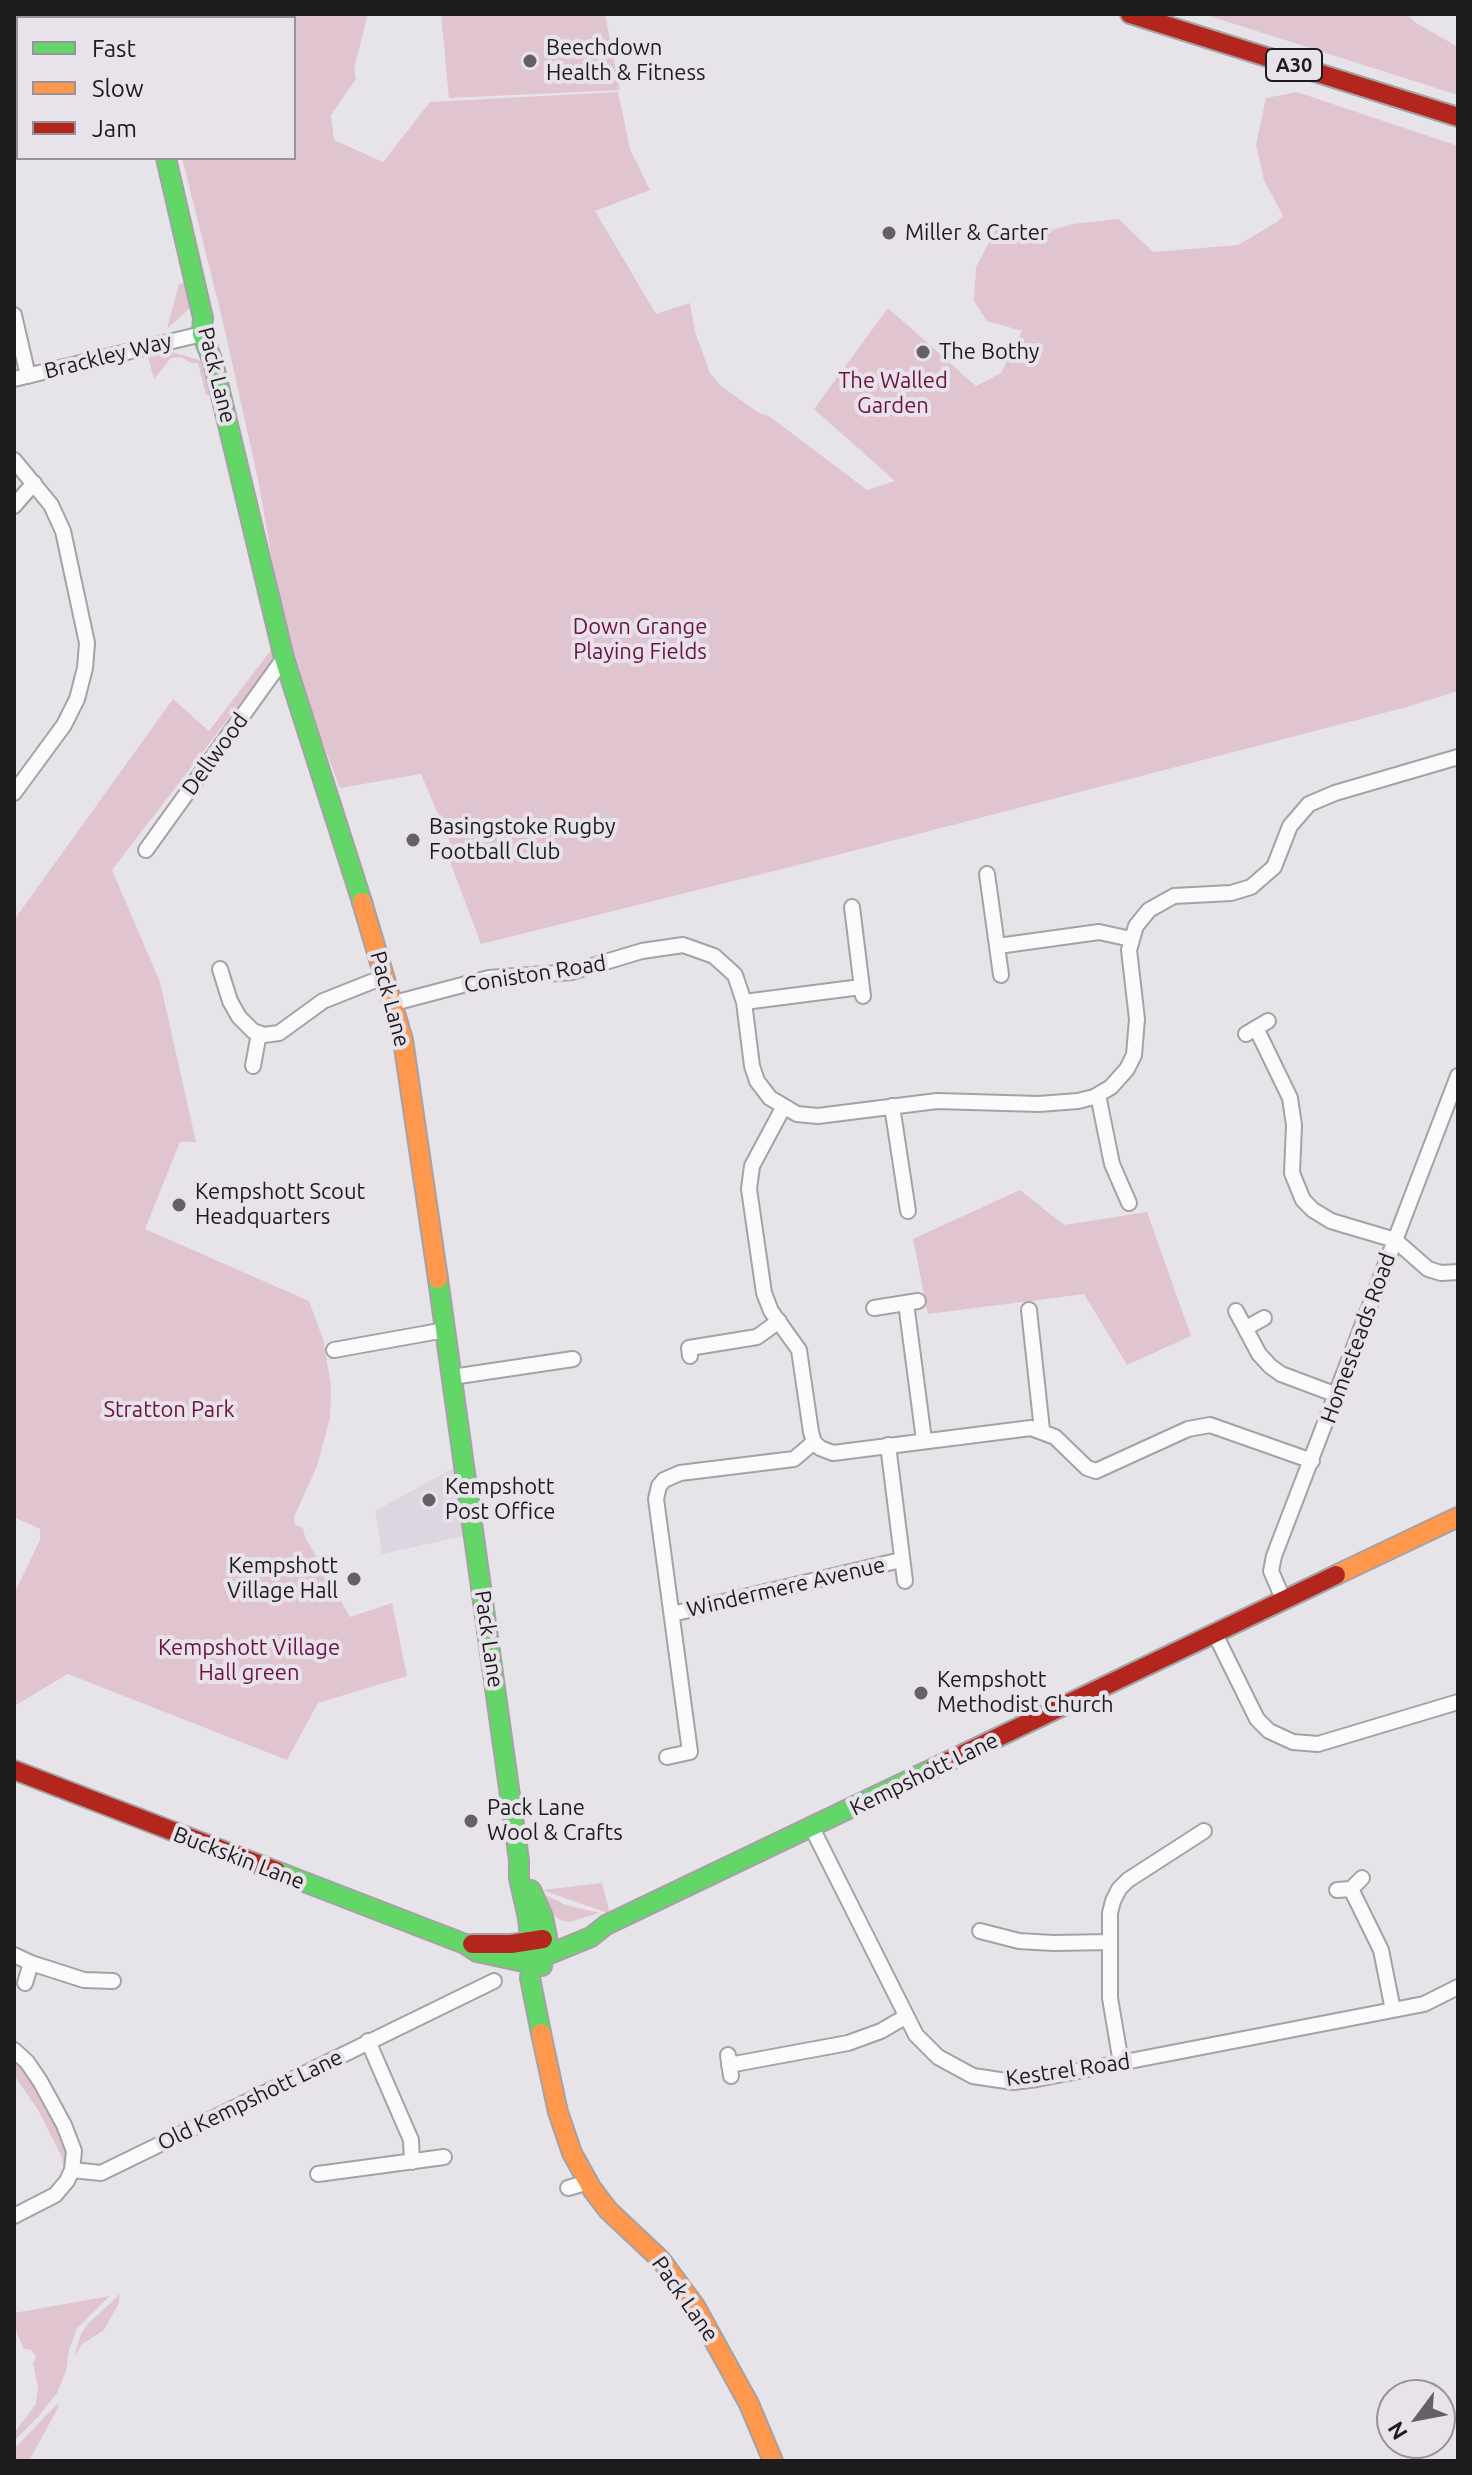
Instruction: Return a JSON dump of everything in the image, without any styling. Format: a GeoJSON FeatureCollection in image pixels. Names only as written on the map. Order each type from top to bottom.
{"type":"FeatureCollection","features":[{"type":"Feature","properties":{"kind":"street","name":"A30"},"geometry":{"type":"LineString","coordinates":[[1130,14],[1458,117]]}},
{"type":"Feature","properties":{"kind":"street","name":"Pack Lane"},"geometry":{"type":"LineString","coordinates":[[166,160],[203,318],[202,334],[217,377],[284,658],[386,976],[408,1069],[519,1860],[519,1878],[539,1948],[539,2013],[558,2112],[572,2153],[608,2210],[661,2260],[695,2306],[743,2391],[773,2461]]}},
{"type":"Feature","properties":{"kind":"street"},"geometry":{"type":"LineString","coordinates":[[14,315],[21,377]]}},
{"type":"Feature","properties":{"kind":"street","name":"Brackley Way"},"geometry":{"type":"LineString","coordinates":[[21,377],[202,334]]}},
{"type":"Feature","properties":{"kind":"street"},"geometry":{"type":"LineString","coordinates":[[14,460],[51,505],[63,531],[87,643],[85,668],[77,699],[64,725],[14,793]]}},
{"type":"Feature","properties":{"kind":"street"},"geometry":{"type":"LineString","coordinates":[[14,506],[34,483]]}},
{"type":"Feature","properties":{"kind":"street","name":"Dellwood"},"geometry":{"type":"LineString","coordinates":[[146,850],[284,658]]}},
{"type":"Feature","properties":{"kind":"street"},"geometry":{"type":"LineString","coordinates":[[1312,1461],[1223,1427],[1205,1425],[1188,1429],[1093,1471],[1060,1441],[1042,1430],[1004,1430],[833,1453],[824,1451],[814,1442],[799,1350],[764,1293],[749,1179],[752,1166],[783,1108],[811,1116],[937,1101],[1058,1103],[1098,1095],[1123,1075],[1136,1049],[1137,1019],[1128,956],[1131,939],[1144,914],[1168,898],[1184,894],[1238,892],[1258,884],[1274,867],[1293,821],[1315,801],[1458,757]]}},
{"type":"Feature","properties":{"kind":"street"},"geometry":{"type":"LineString","coordinates":[[992,882],[1001,975]]}},
{"type":"Feature","properties":{"kind":"street"},"geometry":{"type":"LineString","coordinates":[[744,1002],[862,991],[852,907]]}},
{"type":"Feature","properties":{"kind":"street"},"geometry":{"type":"LineString","coordinates":[[998,946],[1099,932],[1131,939]]}},
{"type":"Feature","properties":{"kind":"street","name":"Coniston Road"},"geometry":{"type":"LineString","coordinates":[[394,1003],[489,978],[572,972],[642,951],[683,945],[706,951],[735,975],[744,1002],[754,1074],[766,1093],[783,1108]]}},
{"type":"Feature","properties":{"kind":"street"},"geometry":{"type":"LineString","coordinates":[[203,974],[224,968],[234,1009],[246,1025],[259,1033],[279,1033],[323,1001],[386,976]]}},
{"type":"Feature","properties":{"kind":"street"},"geometry":{"type":"LineString","coordinates":[[1257,1027],[1290,1098],[1294,1117],[1292,1173],[1303,1200],[1331,1221],[1395,1240],[1428,1269],[1441,1273],[1458,1272]]}},
{"type":"Feature","properties":{"kind":"street"},"geometry":{"type":"LineString","coordinates":[[253,1066],[259,1033]]}},
{"type":"Feature","properties":{"kind":"street","name":"Homesteads Road"},"geometry":{"type":"LineString","coordinates":[[1284,1601],[1271,1571],[1272,1563],[1458,1076]]}},
{"type":"Feature","properties":{"kind":"street"},"geometry":{"type":"LineString","coordinates":[[1098,1095],[1112,1164],[1130,1195]]}},
{"type":"Feature","properties":{"kind":"street"},"geometry":{"type":"LineString","coordinates":[[892,1106],[907,1211]]}},
{"type":"Feature","properties":{"kind":"street"},"geometry":{"type":"LineString","coordinates":[[874,1308],[912,1302],[924,1440]]}},
{"type":"Feature","properties":{"kind":"street"},"geometry":{"type":"LineString","coordinates":[[1028,1310],[1042,1430]]}},
{"type":"Feature","properties":{"kind":"street"},"geometry":{"type":"LineString","coordinates":[[1236,1311],[1259,1354],[1276,1371],[1337,1395]]}},
{"type":"Feature","properties":{"kind":"street"},"geometry":{"type":"LineString","coordinates":[[1246,1328],[1264,1318]]}},
{"type":"Feature","properties":{"kind":"street"},"geometry":{"type":"LineString","coordinates":[[690,1356],[689,1348],[757,1337],[779,1321]]}},
{"type":"Feature","properties":{"kind":"street"},"geometry":{"type":"LineString","coordinates":[[334,1350],[445,1330]]}},
{"type":"Feature","properties":{"kind":"street"},"geometry":{"type":"LineString","coordinates":[[452,1377],[573,1359]]}},
{"type":"Feature","properties":{"kind":"street","name":"Windermere Avenue"},"geometry":{"type":"LineString","coordinates":[[667,1757],[690,1752],[656,1499],[661,1483],[680,1473],[794,1459],[814,1442]]}},
{"type":"Feature","properties":{"kind":"street","name":"Windermere Avenue"},"geometry":{"type":"LineString","coordinates":[[888,1445],[905,1581]]}},
{"type":"Feature","properties":{"kind":"street","name":"Kempshott Lane"},"geometry":{"type":"LineString","coordinates":[[539,1948],[591,1937],[606,1925],[1458,1517]]}},
{"type":"Feature","properties":{"kind":"street","name":"Windermere Avenue"},"geometry":{"type":"LineString","coordinates":[[672,1614],[901,1560]]}},
{"type":"Feature","properties":{"kind":"street"},"geometry":{"type":"LineString","coordinates":[[1215,1634],[1257,1719],[1269,1731],[1293,1742],[1318,1744],[1458,1702]]}},
{"type":"Feature","properties":{"kind":"street","name":"Buckskin Lane"},"geometry":{"type":"LineString","coordinates":[[14,1770],[465,1944],[477,1952],[503,1959],[539,1948]]}},
{"type":"Feature","properties":{"kind":"street","name":"Kestrel Road"},"geometry":{"type":"LineString","coordinates":[[812,1828],[916,2035],[938,2057],[961,2070],[985,2078],[1026,2081],[1121,2063],[1433,2001],[1458,1987]]}},
{"type":"Feature","properties":{"kind":"street"},"geometry":{"type":"LineString","coordinates":[[1121,2063],[1111,2011],[1111,1906],[1119,1889],[1136,1874],[1207,1829]]}},
{"type":"Feature","properties":{"kind":"street"},"geometry":{"type":"LineString","coordinates":[[1350,1886],[1381,1950],[1393,2010]]}},
{"type":"Feature","properties":{"kind":"street"},"geometry":{"type":"LineString","coordinates":[[986,1938],[1053,1943],[1110,1942]]}},
{"type":"Feature","properties":{"kind":"street"},"geometry":{"type":"LineString","coordinates":[[14,1955],[84,1980],[113,1981]]}},
{"type":"Feature","properties":{"kind":"street"},"geometry":{"type":"LineString","coordinates":[[25,1983],[31,1963]]}},
{"type":"Feature","properties":{"kind":"street","name":"Old Kempshott Lane"},"geometry":{"type":"LineString","coordinates":[[72,2170],[101,2173],[494,1981]]}},
{"type":"Feature","properties":{"kind":"street"},"geometry":{"type":"LineString","coordinates":[[729,2065],[848,2043],[881,2031],[905,2017]]}},
{"type":"Feature","properties":{"kind":"street"},"geometry":{"type":"LineString","coordinates":[[368,2041],[411,2140],[412,2162]]}},
{"type":"Feature","properties":{"kind":"street"},"geometry":{"type":"LineString","coordinates":[[14,2050],[40,2081],[73,2143],[72,2170],[67,2181],[55,2195],[14,2216]]}},
{"type":"Feature","properties":{"kind":"street"},"geometry":{"type":"LineString","coordinates":[[318,2174],[444,2157]]}},
{"type":"Feature","properties":{"kind":"street"},"geometry":{"type":"LineString","coordinates":[[568,2188],[589,2182]]}},
{"type":"Feature","properties":{"kind":"shaded area"},"geometry":{"type":"Polygon","coordinates":[[[459,1465],[469,1535],[382,1554],[375,1511],[459,1465]]]}},
{"type":"Feature","properties":{"kind":"green space","name":"Down Grange Playing Fields"},"geometry":{"type":"Polygon","coordinates":[[[368,14],[354,68],[356,79],[331,115],[334,140],[383,162],[430,102],[618,92],[630,149],[650,190],[595,211],[656,314],[690,303],[695,332],[710,373],[721,386],[759,413],[769,416],[867,490],[895,481],[814,409],[888,308],[976,386],[1001,373],[1022,331],[987,321],[974,301],[976,267],[996,229],[1037,234],[1073,224],[1119,219],[1153,252],[1238,245],[1283,216],[1264,180],[1256,145],[1266,98],[1297,92],[1458,146],[1458,691],[1407,707],[810,862],[481,944],[449,859],[454,852],[421,774],[340,788],[303,692],[279,600],[259,484],[223,322],[182,160],[296,160],[296,16],[177,16],[368,14]]]}},
{"type":"Feature","properties":{"kind":"green space","name":"Beechdown Health & Fitness"},"geometry":{"type":"Polygon","coordinates":[[[441,14],[605,14],[620,90],[449,98],[441,14]]]}},
{"type":"Feature","properties":{"kind":"green space"},"geometry":{"type":"Polygon","coordinates":[[[1203,14],[1406,14],[1458,47],[1458,95],[1203,14]]]}},
{"type":"Feature","properties":{"kind":"green space"},"geometry":{"type":"Polygon","coordinates":[[[185,282],[191,307],[167,329],[179,284],[185,282]]]}},
{"type":"Feature","properties":{"kind":"green space"},"geometry":{"type":"Polygon","coordinates":[[[172,352],[202,361],[210,396],[206,395],[198,363],[181,357],[171,358],[154,379],[148,357],[172,352]]]}},
{"type":"Feature","properties":{"kind":"green space","name":"Stratton Park"},"geometry":{"type":"Polygon","coordinates":[[[271,650],[275,658],[112,870],[160,982],[196,1142],[180,1142],[145,1229],[309,1301],[323,1339],[331,1386],[330,1418],[317,1466],[294,1517],[295,1525],[303,1528],[305,1537],[350,1617],[392,1603],[407,1676],[318,1703],[287,1760],[68,1674],[14,1706],[14,1594],[40,1540],[40,1529],[14,1517],[14,920],[173,699],[209,731],[271,650]]]}},
{"type":"Feature","properties":{"kind":"green space"},"geometry":{"type":"Polygon","coordinates":[[[1020,1190],[1064,1225],[1147,1212],[1191,1336],[1127,1365],[1084,1294],[928,1314],[913,1239],[1020,1190]]]}},
{"type":"Feature","properties":{"kind":"green space"},"geometry":{"type":"Polygon","coordinates":[[[602,1883],[608,1913],[542,1890],[602,1883]]]}},
{"type":"Feature","properties":{"kind":"green space"},"geometry":{"type":"Polygon","coordinates":[[[543,1894],[566,1905],[599,1913],[569,1922],[560,1920],[551,1912],[543,1894]]]}},
{"type":"Feature","properties":{"kind":"green space"},"geometry":{"type":"Polygon","coordinates":[[[14,2057],[25,2068],[56,2122],[67,2147],[64,2169],[61,2155],[38,2110],[14,2075],[14,2057]]]}},
{"type":"Feature","properties":{"kind":"green space"},"geometry":{"type":"Polygon","coordinates":[[[120,2294],[118,2305],[104,2330],[82,2344],[74,2357],[81,2334],[88,2324],[120,2294]]]}},
{"type":"Feature","properties":{"kind":"green space"},"geometry":{"type":"Polygon","coordinates":[[[110,2296],[77,2328],[57,2393],[14,2441],[14,2433],[36,2404],[38,2387],[33,2363],[36,2357],[32,2350],[24,2349],[17,2334],[14,2313],[110,2296]]]}},
{"type":"Feature","properties":{"kind":"green space"},"geometry":{"type":"Polygon","coordinates":[[[57,2404],[59,2406],[29,2461],[14,2461],[14,2449],[57,2404]]]}},
{"type":"Feature","properties":{"kind":"traffic: fast"},"geometry":{"type":"LineString","coordinates":[[166,160],[203,318],[202,334],[213,362],[284,658],[362,902]]}},
{"type":"Feature","properties":{"kind":"traffic: fast"},"geometry":{"type":"LineString","coordinates":[[438,1279],[519,1860],[519,1878],[528,1918],[532,1958],[530,1978],[541,2033]]}},
{"type":"Feature","properties":{"kind":"traffic: fast"},"geometry":{"type":"LineString","coordinates":[[276,1871],[465,1944],[477,1952],[519,1961],[552,1953],[591,1937],[606,1925],[934,1768]]}},
{"type":"Feature","properties":{"kind":"traffic: fast"},"geometry":{"type":"LineString","coordinates":[[531,1890],[543,1917],[547,1937],[542,1966]]}},
{"type":"Feature","properties":{"kind":"traffic: slow"},"geometry":{"type":"LineString","coordinates":[[362,902],[403,1040],[438,1279]]}},
{"type":"Feature","properties":{"kind":"traffic: slow"},"geometry":{"type":"LineString","coordinates":[[1336,1575],[1458,1517]]}},
{"type":"Feature","properties":{"kind":"traffic: slow"},"geometry":{"type":"LineString","coordinates":[[541,2033],[558,2112],[572,2153],[608,2210],[661,2260],[695,2306],[749,2404],[773,2461]]}},
{"type":"Feature","properties":{"kind":"traffic: jam"},"geometry":{"type":"LineString","coordinates":[[1130,14],[1458,117]]}},
{"type":"Feature","properties":{"kind":"traffic: jam"},"geometry":{"type":"LineString","coordinates":[[934,1768],[1336,1575]]}},
{"type":"Feature","properties":{"kind":"traffic: jam"},"geometry":{"type":"LineString","coordinates":[[14,1770],[276,1871]]}},
{"type":"Feature","properties":{"kind":"traffic: jam"},"geometry":{"type":"LineString","coordinates":[[472,1944],[511,1944],[543,1939]]}},
{"type":"Feature","properties":{"kind":"place","name":"Beechdown Health & Fitness"},"geometry":{"type":"Point","coordinates":[530,61]}},
{"type":"Feature","properties":{"kind":"place","name":"Miller & Carter"},"geometry":{"type":"Point","coordinates":[889,233]}},
{"type":"Feature","properties":{"kind":"place","name":"The Bothy"},"geometry":{"type":"Point","coordinates":[923,352]}},
{"type":"Feature","properties":{"kind":"place","name":"Basingstoke Rugby Football Club"},"geometry":{"type":"Point","coordinates":[413,840]}},
{"type":"Feature","properties":{"kind":"place","name":"Kempshott Scout Headquarters"},"geometry":{"type":"Point","coordinates":[179,1205]}},
{"type":"Feature","properties":{"kind":"place","name":"Kempshott Post Office"},"geometry":{"type":"Point","coordinates":[429,1500]}},
{"type":"Feature","properties":{"kind":"place","name":"Kempshott Village Hall"},"geometry":{"type":"Point","coordinates":[354,1579]}},
{"type":"Feature","properties":{"kind":"place","name":"Kempshott Methodist Church"},"geometry":{"type":"Point","coordinates":[921,1693]}},
{"type":"Feature","properties":{"kind":"place","name":"Pack Lane Wool & Crafts"},"geometry":{"type":"Point","coordinates":[471,1821]}},
{"type":"Feature","properties":{"kind":"park label","name":"The Walled Garden"},"geometry":{"type":"Point","coordinates":[893,394]}},
{"type":"Feature","properties":{"kind":"park label","name":"Kempshott Village Hall green"},"geometry":{"type":"Point","coordinates":[249,1660]}}]}
